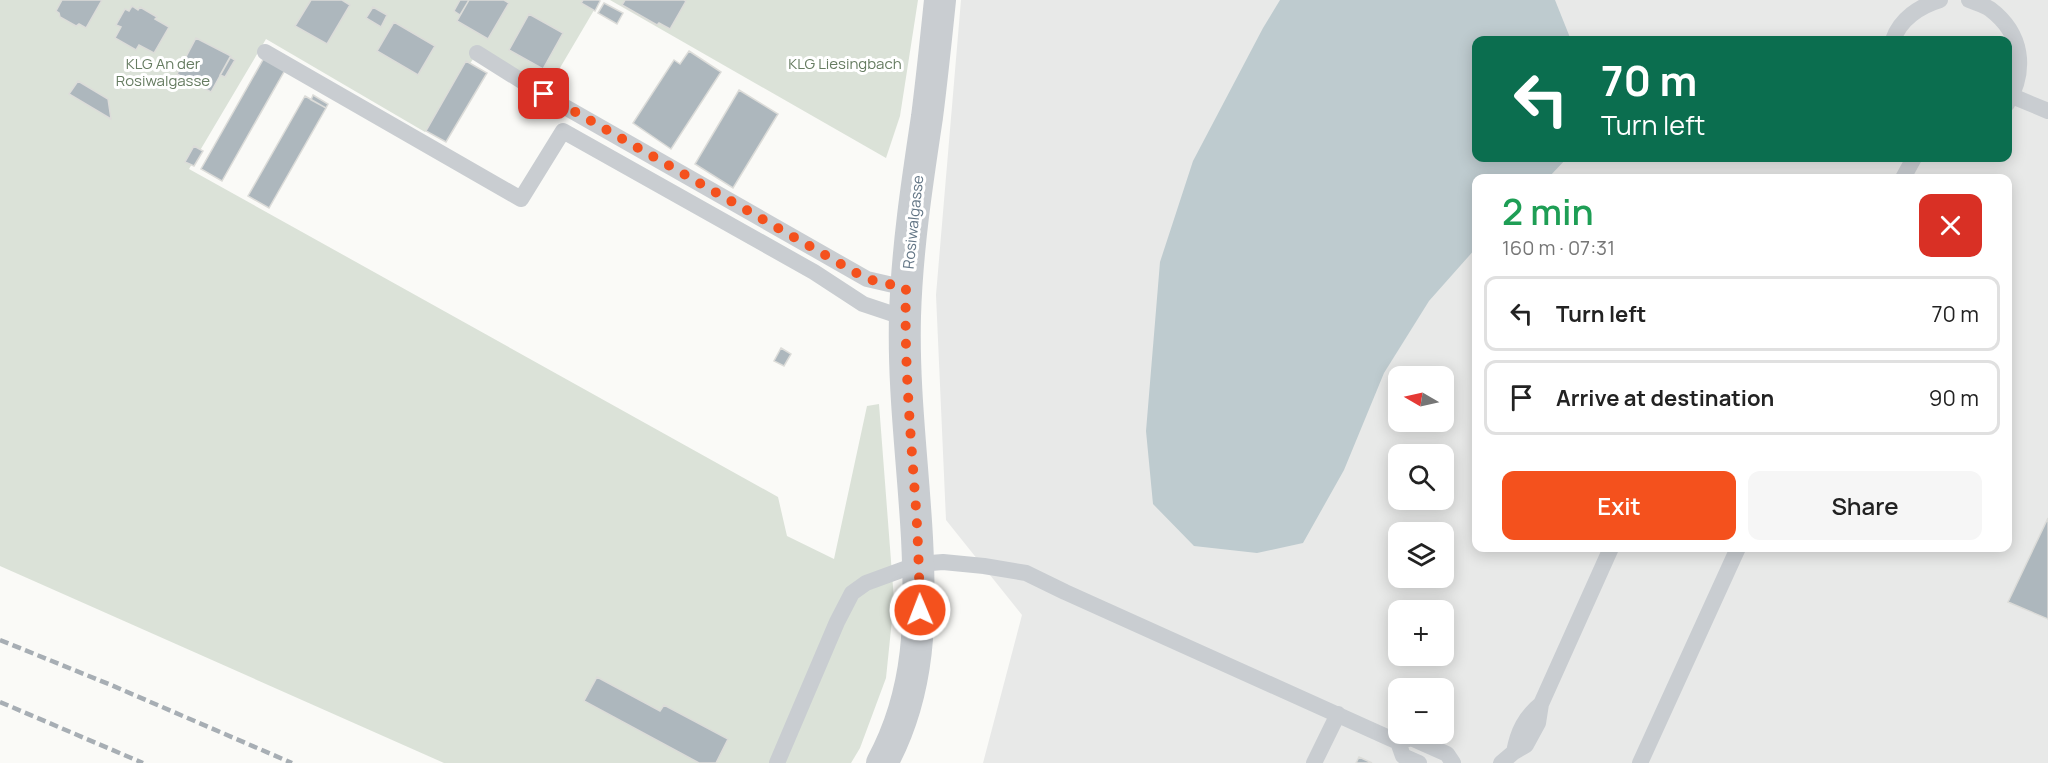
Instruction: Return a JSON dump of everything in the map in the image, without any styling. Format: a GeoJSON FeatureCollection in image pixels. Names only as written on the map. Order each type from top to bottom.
{"type":"FeatureCollection","features":[{"type":"Feature","properties":{"kind":"street","name":"Rosiwalgasse"},"geometry":{"type":"LineString","coordinates":[[882,763],[901,722],[910,694],[917,653],[920,610],[907,400],[906,303],[910,239],[940,0]]}},
{"type":"Feature","properties":{"kind":"lane"},"geometry":{"type":"LineString","coordinates":[[1896,36],[1908,17],[1925,5],[1940,0]]}},
{"type":"Feature","properties":{"kind":"lane"},"geometry":{"type":"LineString","coordinates":[[1969,0],[1988,8],[2005,22],[2016,40],[2020,62],[2018,84],[2012,95]]}},
{"type":"Feature","properties":{"kind":"lane"},"geometry":{"type":"LineString","coordinates":[[265,52],[521,199],[563,131],[814,272],[863,304],[906,303]]}},
{"type":"Feature","properties":{"kind":"lane"},"geometry":{"type":"LineString","coordinates":[[477,53],[906,303]]}},
{"type":"Feature","properties":{"kind":"lane"},"geometry":{"type":"LineString","coordinates":[[2012,101],[2048,111]]}},
{"type":"Feature","properties":{"kind":"lane"},"geometry":{"type":"LineString","coordinates":[[1508,757],[1527,716],[1541,704],[1609,552]]}},
{"type":"Feature","properties":{"kind":"lane"},"geometry":{"type":"LineString","coordinates":[[1640,763],[1736,552]]}},
{"type":"Feature","properties":{"kind":"lane"},"geometry":{"type":"LineString","coordinates":[[777,763],[837,622],[852,593],[866,583],[918,564],[942,562],[1026,573],[1388,737]]}},
{"type":"Feature","properties":{"kind":"lane"},"geometry":{"type":"LineString","coordinates":[[1314,763],[1338,714]]}},
{"type":"Feature","properties":{"kind":"lane"},"geometry":{"type":"LineString","coordinates":[[1399,744],[1403,756],[1419,763]]}},
{"type":"Feature","properties":{"kind":"lane"},"geometry":{"type":"LineString","coordinates":[[1425,744],[1447,754],[1453,763]]}},
{"type":"Feature","properties":{"kind":"shaded area"},"geometry":{"type":"Polygon","coordinates":[[[961,0],[2048,0],[2048,763],[983,763],[1022,615],[946,520],[936,295],[961,0]]]}},
{"type":"Feature","properties":{"kind":"shaded area"},"geometry":{"type":"Polygon","coordinates":[[[1280,0],[1555,0],[1569,36],[1472,36],[1472,162],[1563,162],[1552,174],[1472,174],[1472,253],[1429,301],[1388,366],[1344,470],[1303,543],[1257,553],[1194,546],[1153,504],[1146,431],[1160,262],[1193,161],[1280,0]]]}},
{"type":"Feature","properties":{"kind":"green space","name":"KLG An der Rosiwalgasse"},"geometry":{"type":"Polygon","coordinates":[[[0,0],[600,0],[544,95],[477,53],[425,132],[266,39],[189,169],[778,497],[787,536],[834,559],[867,406],[879,404],[894,600],[886,678],[860,748],[851,763],[444,763],[0,566],[0,0]]]}},
{"type":"Feature","properties":{"kind":"green space","name":"KLG Liesingbach"},"geometry":{"type":"Polygon","coordinates":[[[610,0],[918,0],[900,116],[886,158],[610,0]]]}},
{"type":"Feature","properties":{"kind":"building"},"geometry":{"type":"Polygon","coordinates":[[[62,0],[102,0],[86,28],[79,24],[76,26],[60,17],[56,11],[62,0]]]}},
{"type":"Feature","properties":{"kind":"building"},"geometry":{"type":"Polygon","coordinates":[[[311,0],[342,0],[350,5],[327,44],[295,26],[311,0]]]}},
{"type":"Feature","properties":{"kind":"building"},"geometry":{"type":"Polygon","coordinates":[[[460,0],[469,0],[460,15],[454,11],[460,0]]]}},
{"type":"Feature","properties":{"kind":"building"},"geometry":{"type":"Polygon","coordinates":[[[469,0],[504,0],[509,3],[488,39],[457,21],[469,0]]]}},
{"type":"Feature","properties":{"kind":"building"},"geometry":{"type":"Polygon","coordinates":[[[583,0],[600,1],[595,11],[581,3],[583,0]]]}},
{"type":"Feature","properties":{"kind":"building"},"geometry":{"type":"Polygon","coordinates":[[[625,0],[686,1],[670,29],[659,23],[657,25],[622,5],[625,0]]]}},
{"type":"Feature","properties":{"kind":"building"},"geometry":{"type":"Polygon","coordinates":[[[604,3],[623,13],[617,24],[598,13],[604,3]]]}},
{"type":"Feature","properties":{"kind":"building"},"geometry":{"type":"Polygon","coordinates":[[[132,6],[138,10],[140,7],[169,27],[154,53],[139,45],[136,50],[115,38],[121,27],[116,25],[125,9],[129,11],[132,6]]]}},
{"type":"Feature","properties":{"kind":"building"},"geometry":{"type":"Polygon","coordinates":[[[373,7],[387,15],[381,27],[366,18],[373,7]]]}},
{"type":"Feature","properties":{"kind":"building"},"geometry":{"type":"Polygon","coordinates":[[[529,14],[563,33],[543,69],[509,50],[529,14]]]}},
{"type":"Feature","properties":{"kind":"building"},"geometry":{"type":"Polygon","coordinates":[[[394,22],[435,46],[418,75],[377,51],[394,22]]]}},
{"type":"Feature","properties":{"kind":"building"},"geometry":{"type":"Polygon","coordinates":[[[196,38],[231,56],[211,92],[177,74],[196,38]]]}},
{"type":"Feature","properties":{"kind":"building"},"geometry":{"type":"Polygon","coordinates":[[[689,51],[721,72],[671,149],[633,123],[674,60],[680,64],[689,51]]]}},
{"type":"Feature","properties":{"kind":"building"},"geometry":{"type":"Polygon","coordinates":[[[230,57],[235,60],[225,77],[220,75],[230,57]]]}},
{"type":"Feature","properties":{"kind":"building"},"geometry":{"type":"Polygon","coordinates":[[[264,58],[285,70],[222,181],[201,169],[264,58]]]}},
{"type":"Feature","properties":{"kind":"building"},"geometry":{"type":"Polygon","coordinates":[[[466,61],[487,73],[446,142],[426,131],[466,61]]]}},
{"type":"Feature","properties":{"kind":"building"},"geometry":{"type":"Polygon","coordinates":[[[78,81],[108,99],[111,119],[69,94],[78,81]]]}},
{"type":"Feature","properties":{"kind":"building"},"geometry":{"type":"Polygon","coordinates":[[[739,90],[778,114],[733,188],[695,164],[739,90]]]}},
{"type":"Feature","properties":{"kind":"building"},"geometry":{"type":"Polygon","coordinates":[[[313,95],[328,104],[326,108],[311,100],[313,95]]]}},
{"type":"Feature","properties":{"kind":"building"},"geometry":{"type":"Polygon","coordinates":[[[305,96],[326,108],[269,208],[248,196],[305,96]]]}},
{"type":"Feature","properties":{"kind":"building"},"geometry":{"type":"Polygon","coordinates":[[[194,146],[203,151],[194,166],[185,162],[194,146]]]}},
{"type":"Feature","properties":{"kind":"building"},"geometry":{"type":"Polygon","coordinates":[[[781,348],[791,354],[784,366],[774,361],[781,348]]]}},
{"type":"Feature","properties":{"kind":"building"},"geometry":{"type":"Polygon","coordinates":[[[2048,518],[2048,619],[2008,602],[2048,518]]]}},
{"type":"Feature","properties":{"kind":"building"},"geometry":{"type":"Polygon","coordinates":[[[597,677],[660,711],[664,705],[728,739],[716,763],[699,763],[584,701],[597,677]]]}},
{"type":"Feature","properties":{"kind":"building"},"geometry":{"type":"Polygon","coordinates":[[[1359,757],[1372,763],[1356,763],[1359,757]]]}},
{"type":"Feature","properties":{"kind":"railway"},"geometry":{"type":"LineString","coordinates":[[0,640],[292,763]]}},
{"type":"Feature","properties":{"kind":"railway"},"geometry":{"type":"LineString","coordinates":[[0,702],[143,763]]}},
{"type":"Feature","properties":{"kind":"route"},"geometry":{"type":"LineString","coordinates":[[544,94],[867,279],[906,288],[907,400],[915,495],[920,610]]}}]}
